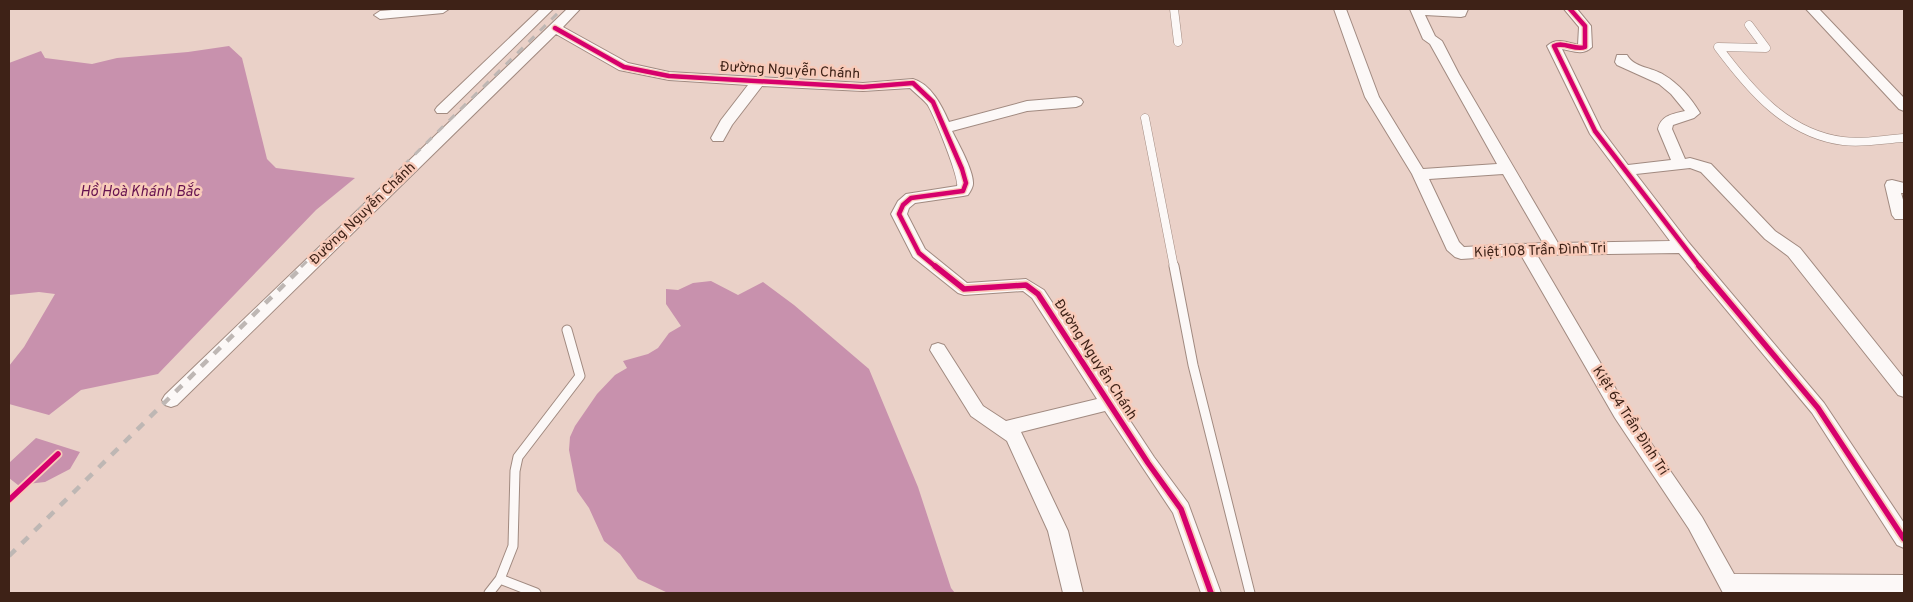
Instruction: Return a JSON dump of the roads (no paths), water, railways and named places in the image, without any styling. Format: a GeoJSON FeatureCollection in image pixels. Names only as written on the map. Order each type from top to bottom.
{"type":"FeatureCollection","features":[{"type":"Feature","properties":{"kind":"street"},"geometry":{"type":"LineString","coordinates":[[380,15],[443,9]]}},
{"type":"Feature","properties":{"kind":"street"},"geometry":{"type":"LineString","coordinates":[[442,110],[547,9]]}},
{"type":"Feature","properties":{"kind":"street","name":"Đường Nguyễn Chánh"},"geometry":{"type":"LineString","coordinates":[[171,400],[574,9]]}},
{"type":"Feature","properties":{"kind":"street","name":"Kiệt 108 Trần Đình Tri"},"geometry":{"type":"LineString","coordinates":[[1340,9],[1372,97],[1420,174],[1453,246],[1460,253],[1525,249],[1684,247]]}},
{"type":"Feature","properties":{"kind":"street"},"geometry":{"type":"LineString","coordinates":[[1462,9],[1461,13],[1417,10],[1430,39],[1434,41],[1554,249]]}},
{"type":"Feature","properties":{"kind":"street"},"geometry":{"type":"LineString","coordinates":[[1570,9],[1585,26],[1585,46],[1580,48],[1558,44],[1554,46],[1594,131],[1684,247],[1818,408],[1904,539]]}},
{"type":"Feature","properties":{"kind":"street"},"geometry":{"type":"LineString","coordinates":[[1812,9],[1904,106]]}},
{"type":"Feature","properties":{"kind":"street","name":"Đường Nguyễn Chánh"},"geometry":{"type":"LineString","coordinates":[[555,28],[624,67],[669,76],[863,87],[913,83],[933,102],[962,169],[966,183],[964,191],[911,198],[903,205],[899,214],[920,252],[964,289],[1026,285],[1038,294],[1148,463],[1181,509],[1211,593]]}},
{"type":"Feature","properties":{"kind":"street"},"geometry":{"type":"LineString","coordinates":[[1622,58],[1622,62],[1628,66],[1658,77],[1672,88],[1693,113],[1690,116],[1673,118],[1665,125],[1680,164]]}},
{"type":"Feature","properties":{"kind":"street"},"geometry":{"type":"LineString","coordinates":[[718,138],[726,123],[758,81]]}},
{"type":"Feature","properties":{"kind":"street"},"geometry":{"type":"LineString","coordinates":[[944,128],[1027,106],[1076,102]]}},
{"type":"Feature","properties":{"kind":"street"},"geometry":{"type":"LineString","coordinates":[[1625,170],[1680,164],[1698,164],[1706,168],[1770,235],[1794,252],[1904,390]]}},
{"type":"Feature","properties":{"kind":"street"},"geometry":{"type":"LineString","coordinates":[[1420,174],[1508,169]]}},
{"type":"Feature","properties":{"kind":"street"},"geometry":{"type":"LineString","coordinates":[[1900,216],[1892,185],[1904,188]]}},
{"type":"Feature","properties":{"kind":"street","name":"Kiệt 64 Trần Đình Tri"},"geometry":{"type":"LineString","coordinates":[[1525,249],[1622,414],[1690,512],[1731,588]]}},
{"type":"Feature","properties":{"kind":"street"},"geometry":{"type":"LineString","coordinates":[[938,350],[977,411],[1014,436],[1058,532],[1073,593]]}},
{"type":"Feature","properties":{"kind":"street","name":"Đường Nguyễn Chánh"},"geometry":{"type":"LineString","coordinates":[[1005,430],[1109,402]]}},
{"type":"Feature","properties":{"kind":"street"},"geometry":{"type":"LineString","coordinates":[[1731,588],[1904,584]]}},
{"type":"Feature","properties":{"kind":"lane"},"geometry":{"type":"LineString","coordinates":[[1174,9],[1178,42]]}},
{"type":"Feature","properties":{"kind":"lane"},"geometry":{"type":"LineString","coordinates":[[1749,25],[1766,48],[1718,47],[1732,67],[1786,120],[1810,133],[1833,140],[1904,138]]}},
{"type":"Feature","properties":{"kind":"lane"},"geometry":{"type":"LineString","coordinates":[[1145,118],[1193,365],[1250,593]]}},
{"type":"Feature","properties":{"kind":"lane"},"geometry":{"type":"LineString","coordinates":[[489,593],[500,579],[514,546],[514,471],[518,457],[580,376],[567,330]]}},
{"type":"Feature","properties":{"kind":"lane"},"geometry":{"type":"LineString","coordinates":[[500,579],[536,593]]}},
{"type":"Feature","properties":{"kind":"water","name":"Hồ Hoà Khánh Bắc"},"geometry":{"type":"Polygon","coordinates":[[[229,46],[242,58],[267,159],[276,168],[355,178],[316,210],[158,374],[81,390],[49,415],[9,404],[9,366],[24,347],[55,294],[39,292],[9,295],[9,63],[41,51],[45,58],[92,64],[117,58],[188,52],[229,46]]]}},
{"type":"Feature","properties":{"kind":"water"},"geometry":{"type":"Polygon","coordinates":[[[711,281],[738,295],[763,282],[794,305],[869,369],[918,487],[951,588],[955,593],[668,593],[638,579],[620,554],[604,541],[589,508],[577,491],[569,450],[570,437],[575,426],[597,394],[615,375],[627,368],[623,361],[648,354],[658,348],[669,333],[681,326],[666,304],[666,289],[678,290],[693,283],[711,281]]]}},
{"type":"Feature","properties":{"kind":"water"},"geometry":{"type":"Polygon","coordinates":[[[36,438],[80,452],[70,469],[45,482],[18,485],[9,478],[9,463],[36,438]]]}},
{"type":"Feature","properties":{"kind":"railway"},"geometry":{"type":"LineString","coordinates":[[301,267],[562,9]]}},
{"type":"Feature","properties":{"kind":"railway"},"geometry":{"type":"LineString","coordinates":[[9,556],[303,266]]}}]}
